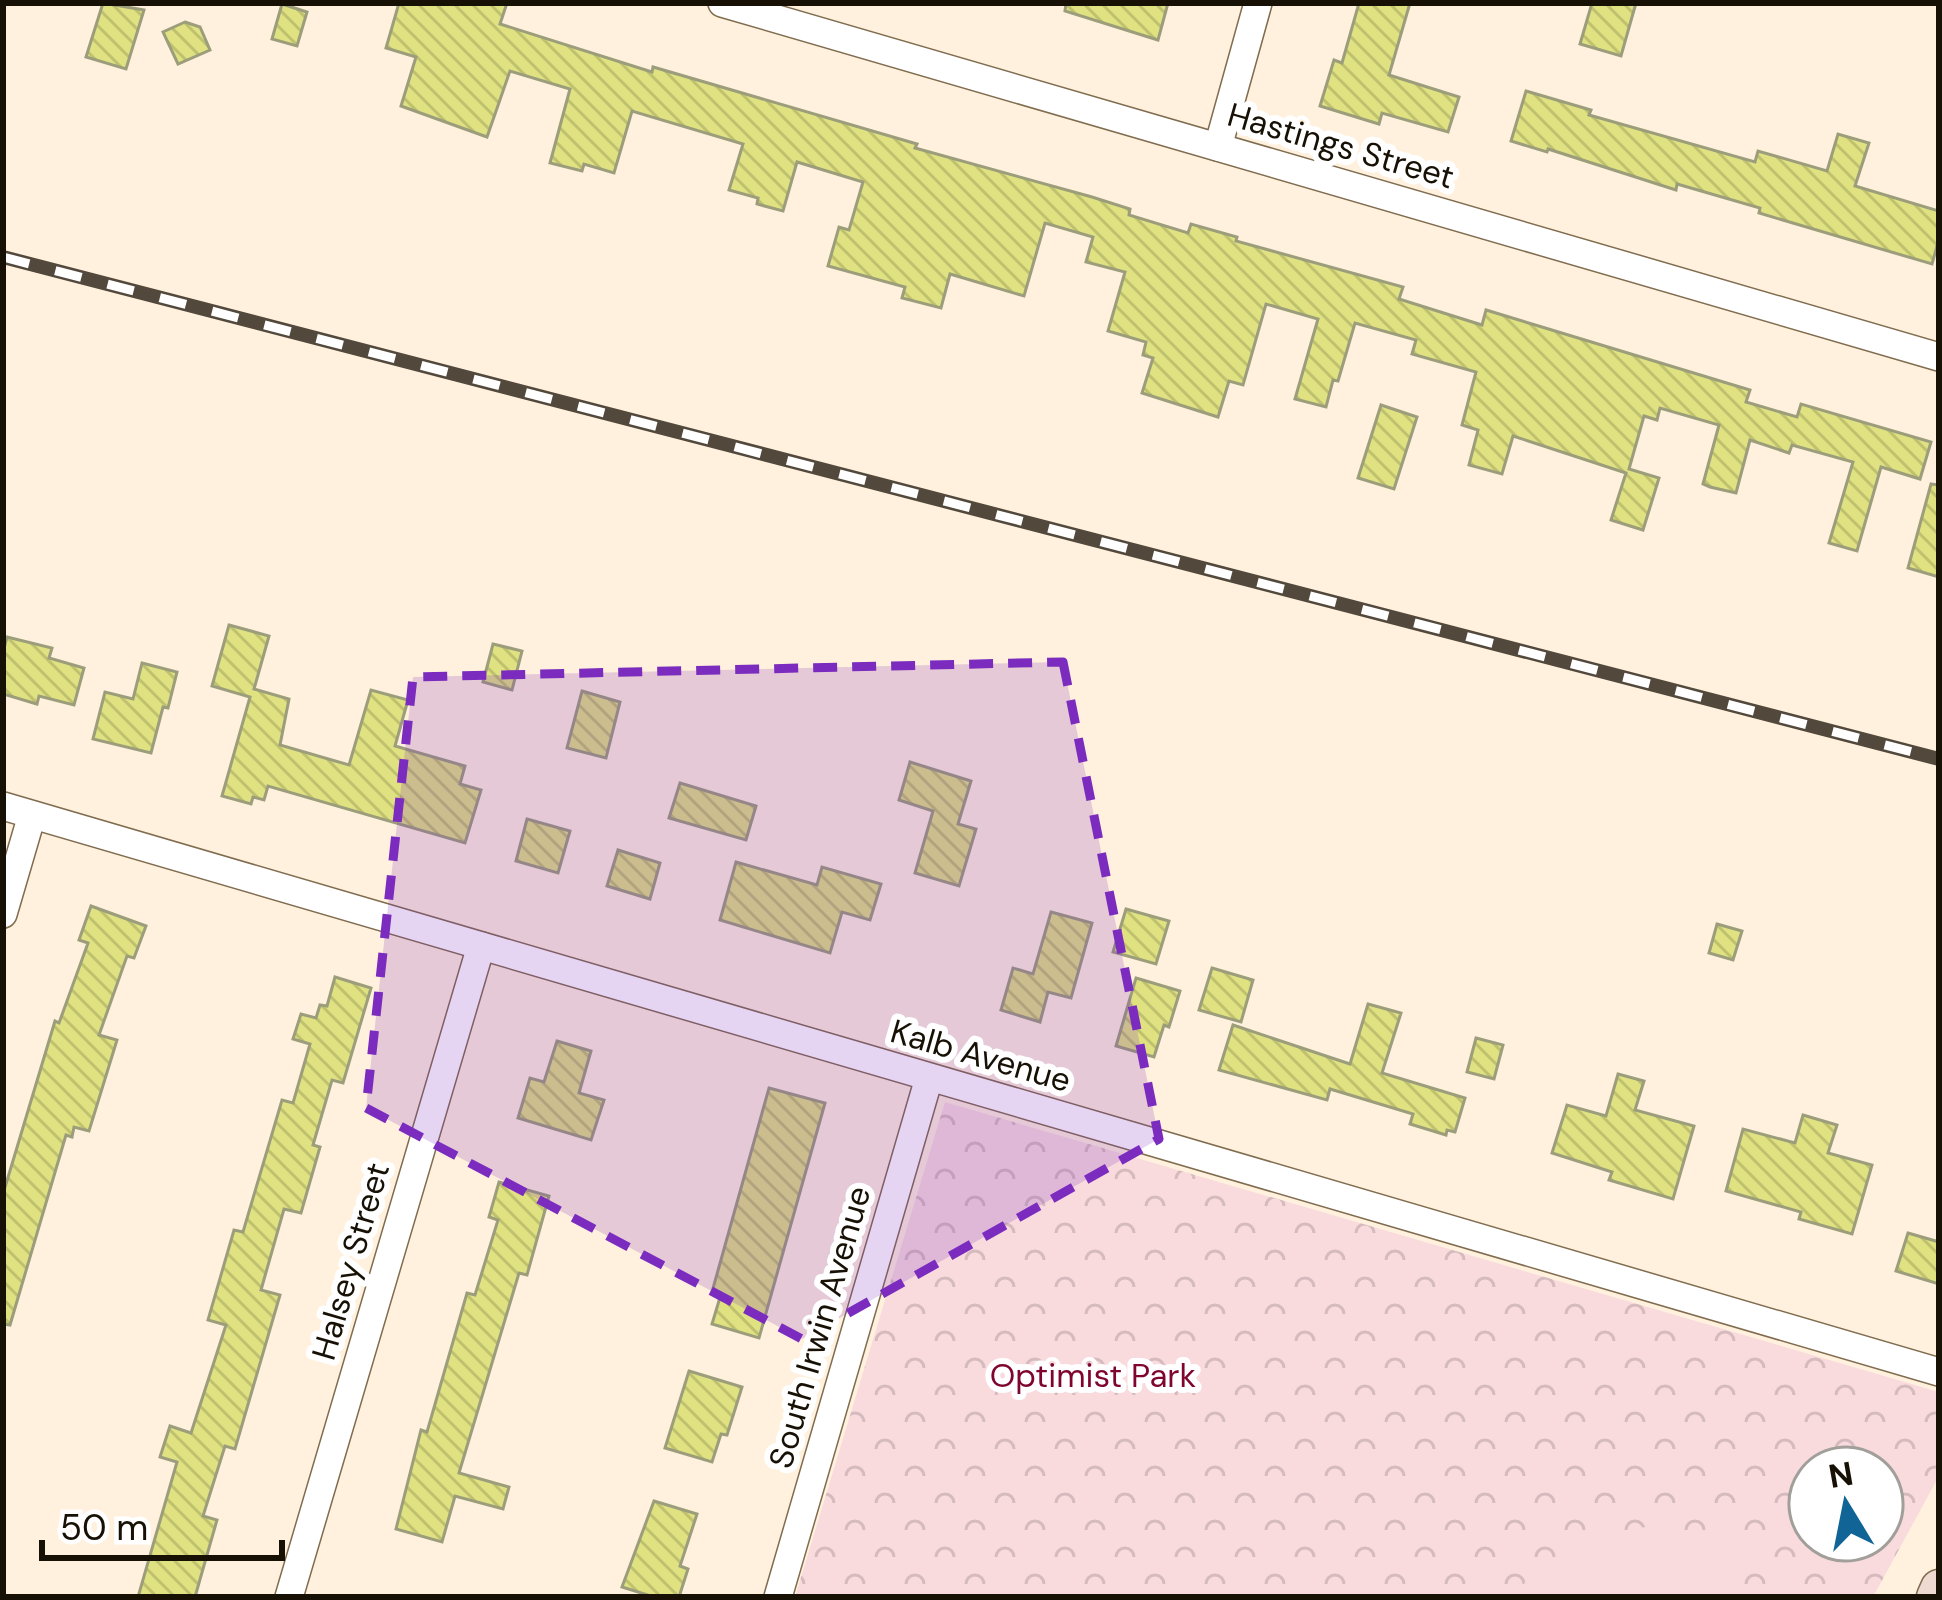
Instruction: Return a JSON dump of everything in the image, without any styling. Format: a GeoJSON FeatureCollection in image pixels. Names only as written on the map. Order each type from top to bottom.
{"type":"FeatureCollection","features":[{"type":"Feature","properties":{"kind":"street","name":"Hastings Street"},"geometry":{"type":"LineString","coordinates":[[722,3],[1939,357]]}},
{"type":"Feature","properties":{"kind":"street"},"geometry":{"type":"LineString","coordinates":[[1218,147],[1258,3]]}},
{"type":"Feature","properties":{"kind":"street","name":"Kalb Avenue"},"geometry":{"type":"LineString","coordinates":[[3,806],[1939,1372]]}},
{"type":"Feature","properties":{"kind":"street"},"geometry":{"type":"LineString","coordinates":[[3,914],[32,815]]}},
{"type":"Feature","properties":{"kind":"street","name":"Halsey Street"},"geometry":{"type":"LineString","coordinates":[[289,1597],[481,946]]}},
{"type":"Feature","properties":{"kind":"street","name":"South Irwin Avenue"},"geometry":{"type":"LineString","coordinates":[[778,1597],[929,1078]]}},
{"type":"Feature","properties":{"kind":"street"},"geometry":{"type":"LineString","coordinates":[[1935,1597],[1939,1588]]}},
{"type":"Feature","properties":{"kind":"highlighted area"},"geometry":{"type":"Polygon","coordinates":[[[1063,662],[1159,1139],[802,1339],[366,1108],[413,677],[1063,662]]]}},
{"type":"Feature","properties":{"kind":"green space","name":"Optimist Park"},"geometry":{"type":"Polygon","coordinates":[[[945,1102],[1939,1392],[1939,1476],[1906,1536],[1906,1444],[1786,1444],[1786,1564],[1891,1564],[1873,1597],[795,1597],[945,1102]]]}},
{"type":"Feature","properties":{"kind":"green space"},"geometry":{"type":"Polygon","coordinates":[[[1656,1526],[1702,1536],[1746,1556],[1734,1597],[1513,1597],[1542,1566],[1576,1545],[1614,1532],[1656,1526]]]}},
{"type":"Feature","properties":{"kind":"building"},"geometry":{"type":"Polygon","coordinates":[[[103,3],[144,10],[126,69],[86,57],[103,3]]]}},
{"type":"Feature","properties":{"kind":"building"},"geometry":{"type":"Polygon","coordinates":[[[399,3],[507,3],[500,24],[652,72],[653,67],[917,144],[915,148],[1130,209],[1129,215],[1188,233],[1191,224],[1403,287],[1399,299],[1482,325],[1486,310],[1750,390],[1746,402],[1797,417],[1801,404],[1931,442],[1920,479],[1881,467],[1857,551],[1829,543],[1853,462],[1792,445],[1789,453],[1750,440],[1736,493],[1710,487],[1703,484],[1719,425],[1660,408],[1657,420],[1644,416],[1629,469],[1659,478],[1643,530],[1611,520],[1626,473],[1513,436],[1502,474],[1469,465],[1478,430],[1462,425],[1476,372],[1412,354],[1416,340],[1355,323],[1326,407],[1295,399],[1318,319],[1266,304],[1243,385],[1229,381],[1218,417],[1142,393],[1153,358],[1143,355],[1146,342],[1108,331],[1125,272],[1086,262],[1093,237],[1045,223],[1024,296],[950,274],[941,308],[902,298],[905,287],[828,266],[839,227],[849,230],[863,182],[797,162],[783,211],[757,204],[758,198],[729,190],[743,144],[632,111],[614,173],[584,164],[582,171],[550,163],[570,89],[510,71],[487,137],[401,106],[416,57],[386,48],[399,3]]]}},
{"type":"Feature","properties":{"kind":"building"},"geometry":{"type":"Polygon","coordinates":[[[1066,3],[1168,3],[1158,40],[1065,11],[1066,3]]]}},
{"type":"Feature","properties":{"kind":"building"},"geometry":{"type":"Polygon","coordinates":[[[1359,3],[1410,3],[1389,75],[1459,97],[1448,132],[1382,113],[1379,124],[1320,106],[1334,60],[1342,63],[1359,3]]]}},
{"type":"Feature","properties":{"kind":"building"},"geometry":{"type":"Polygon","coordinates":[[[1592,3],[1636,3],[1621,56],[1580,44],[1592,3]]]}},
{"type":"Feature","properties":{"kind":"building"},"geometry":{"type":"Polygon","coordinates":[[[282,4],[307,12],[297,46],[272,39],[282,4]]]}},
{"type":"Feature","properties":{"kind":"building"},"geometry":{"type":"Polygon","coordinates":[[[185,22],[200,27],[210,50],[178,64],[163,32],[185,22]]]}},
{"type":"Feature","properties":{"kind":"building"},"geometry":{"type":"Polygon","coordinates":[[[1526,91],[1591,110],[1589,115],[1755,162],[1758,151],[1827,171],[1838,134],[1869,143],[1855,186],[1939,211],[1939,239],[1932,264],[1759,213],[1760,208],[1677,184],[1676,190],[1511,141],[1526,91]]]}},
{"type":"Feature","properties":{"kind":"building"},"geometry":{"type":"Polygon","coordinates":[[[1381,405],[1417,417],[1394,489],[1358,478],[1381,405]]]}},
{"type":"Feature","properties":{"kind":"building"},"geometry":{"type":"Polygon","coordinates":[[[1931,484],[1939,485],[1939,577],[1908,568],[1931,484]]]}},
{"type":"Feature","properties":{"kind":"building"},"geometry":{"type":"Polygon","coordinates":[[[229,625],[269,636],[254,689],[289,699],[280,745],[349,765],[371,690],[408,700],[395,746],[465,766],[460,784],[481,790],[465,843],[268,786],[264,800],[253,797],[251,804],[222,796],[250,697],[212,686],[229,625]]]}},
{"type":"Feature","properties":{"kind":"building"},"geometry":{"type":"Polygon","coordinates":[[[7,637],[52,648],[49,658],[84,668],[74,705],[39,696],[37,704],[3,694],[7,637]]]}},
{"type":"Feature","properties":{"kind":"building"},"geometry":{"type":"Polygon","coordinates":[[[493,644],[522,651],[512,690],[483,682],[493,644]]]}},
{"type":"Feature","properties":{"kind":"building"},"geometry":{"type":"Polygon","coordinates":[[[142,663],[177,672],[151,753],[93,739],[105,692],[133,699],[142,663]]]}},
{"type":"Feature","properties":{"kind":"building"},"geometry":{"type":"Polygon","coordinates":[[[582,691],[620,702],[606,758],[567,748],[582,691]]]}},
{"type":"Feature","properties":{"kind":"building"},"geometry":{"type":"Polygon","coordinates":[[[910,762],[971,781],[958,824],[976,829],[959,886],[915,873],[933,811],[899,800],[910,762]]]}},
{"type":"Feature","properties":{"kind":"building"},"geometry":{"type":"Polygon","coordinates":[[[680,783],[756,806],[746,840],[669,818],[680,783]]]}},
{"type":"Feature","properties":{"kind":"building"},"geometry":{"type":"Polygon","coordinates":[[[527,819],[570,831],[558,873],[516,861],[527,819]]]}},
{"type":"Feature","properties":{"kind":"building"},"geometry":{"type":"Polygon","coordinates":[[[618,850],[660,863],[650,899],[607,886],[618,850]]]}},
{"type":"Feature","properties":{"kind":"building"},"geometry":{"type":"Polygon","coordinates":[[[736,862],[817,885],[822,867],[881,884],[870,920],[842,912],[830,953],[720,920],[736,862]]]}},
{"type":"Feature","properties":{"kind":"building"},"geometry":{"type":"Polygon","coordinates":[[[91,906],[146,926],[134,958],[127,956],[99,1035],[117,1040],[89,1131],[74,1127],[72,1137],[66,1135],[10,1325],[3,1324],[3,1194],[55,1021],[59,1023],[88,943],[79,940],[91,906]]]}},
{"type":"Feature","properties":{"kind":"building"},"geometry":{"type":"Polygon","coordinates":[[[1126,909],[1169,921],[1156,964],[1113,952],[1126,909]]]}},
{"type":"Feature","properties":{"kind":"building"},"geometry":{"type":"Polygon","coordinates":[[[1051,912],[1092,923],[1071,998],[1048,992],[1040,1022],[1001,1010],[1013,968],[1033,974],[1051,912]]]}},
{"type":"Feature","properties":{"kind":"building"},"geometry":{"type":"Polygon","coordinates":[[[1717,924],[1742,931],[1733,960],[1709,953],[1717,924]]]}},
{"type":"Feature","properties":{"kind":"building"},"geometry":{"type":"Polygon","coordinates":[[[1212,968],[1253,980],[1241,1022],[1199,1010],[1212,968]]]}},
{"type":"Feature","properties":{"kind":"building"},"geometry":{"type":"Polygon","coordinates":[[[335,977],[371,988],[343,1083],[332,1080],[313,1145],[320,1147],[301,1213],[284,1209],[261,1290],[280,1295],[235,1449],[225,1446],[203,1516],[217,1520],[195,1597],[138,1597],[177,1462],[160,1457],[170,1426],[191,1433],[226,1325],[208,1320],[234,1230],[243,1232],[282,1100],[293,1103],[310,1044],[293,1039],[301,1014],[316,1018],[320,1005],[327,1006],[335,977]]]}},
{"type":"Feature","properties":{"kind":"building"},"geometry":{"type":"Polygon","coordinates":[[[1136,978],[1180,991],[1154,1057],[1116,1046],[1136,978]]]}},
{"type":"Feature","properties":{"kind":"building"},"geometry":{"type":"Polygon","coordinates":[[[1368,1004],[1401,1013],[1382,1073],[1465,1098],[1455,1132],[1447,1130],[1446,1135],[1410,1124],[1413,1114],[1330,1089],[1327,1100],[1219,1070],[1233,1025],[1350,1064],[1368,1004]]]}},
{"type":"Feature","properties":{"kind":"building"},"geometry":{"type":"Polygon","coordinates":[[[1476,1038],[1503,1045],[1494,1079],[1467,1072],[1476,1038]]]}},
{"type":"Feature","properties":{"kind":"building"},"geometry":{"type":"Polygon","coordinates":[[[557,1041],[591,1051],[579,1093],[604,1100],[591,1140],[518,1118],[530,1078],[544,1082],[557,1041]]]}},
{"type":"Feature","properties":{"kind":"building"},"geometry":{"type":"Polygon","coordinates":[[[1618,1074],[1644,1081],[1635,1110],[1694,1126],[1673,1199],[1609,1180],[1612,1172],[1552,1153],[1567,1105],[1606,1116],[1618,1074]]]}},
{"type":"Feature","properties":{"kind":"building"},"geometry":{"type":"Polygon","coordinates":[[[769,1088],[825,1103],[759,1338],[712,1324],[721,1294],[712,1292],[769,1088]]]}},
{"type":"Feature","properties":{"kind":"building"},"geometry":{"type":"Polygon","coordinates":[[[1803,1115],[1837,1125],[1828,1153],[1872,1165],[1852,1234],[1799,1219],[1801,1212],[1726,1191],[1743,1129],[1795,1143],[1803,1115]]]}},
{"type":"Feature","properties":{"kind":"building"},"geometry":{"type":"Polygon","coordinates":[[[499,1182],[549,1196],[527,1275],[519,1273],[459,1473],[509,1487],[503,1509],[455,1496],[442,1542],[396,1529],[421,1430],[427,1432],[467,1293],[475,1295],[498,1220],[489,1217],[499,1182]]]}},
{"type":"Feature","properties":{"kind":"building"},"geometry":{"type":"Polygon","coordinates":[[[1908,1233],[1939,1242],[1939,1284],[1896,1271],[1908,1233]]]}},
{"type":"Feature","properties":{"kind":"building"},"geometry":{"type":"Polygon","coordinates":[[[689,1371],[742,1387],[727,1435],[721,1434],[712,1462],[665,1448],[689,1371]]]}},
{"type":"Feature","properties":{"kind":"building"},"geometry":{"type":"Polygon","coordinates":[[[654,1501],[697,1514],[680,1566],[688,1569],[679,1597],[654,1597],[622,1587],[654,1501]]]}},
{"type":"Feature","properties":{"kind":"railway"},"geometry":{"type":"LineString","coordinates":[[3,257],[1939,759]]}}]}
